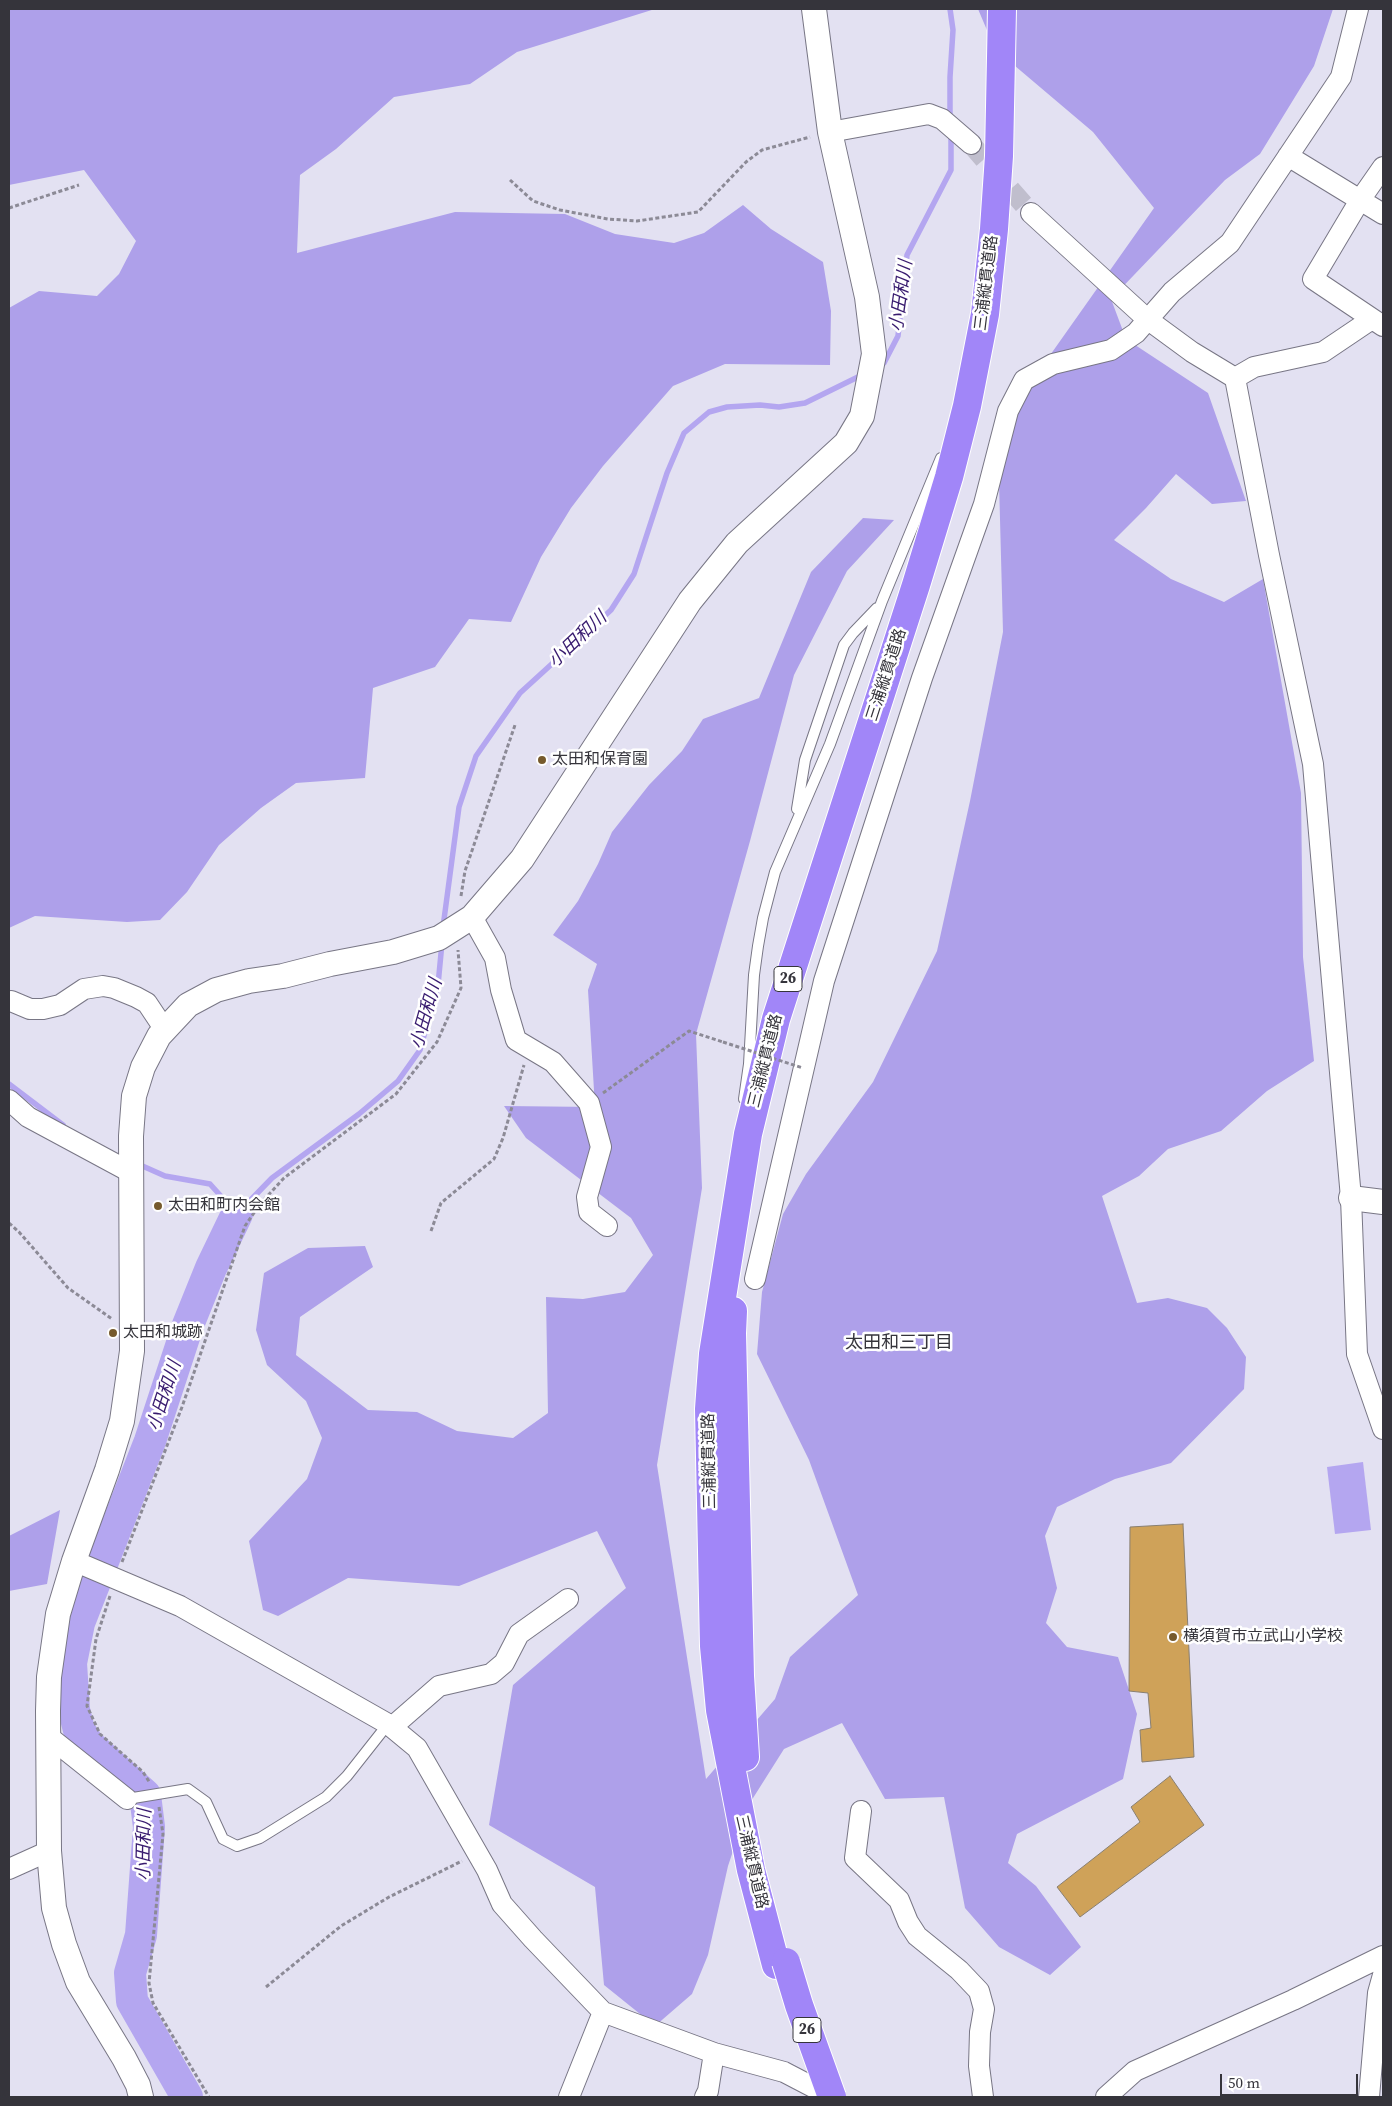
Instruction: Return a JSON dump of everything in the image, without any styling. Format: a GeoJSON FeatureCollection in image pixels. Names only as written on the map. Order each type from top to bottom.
{"type":"FeatureCollection","features":[{"type":"Feature","properties":{"kind":"highway","name":"三浦縦貫道路"},"geometry":{"type":"LineString","coordinates":[[832,2097],[799,2005],[781,1964],[751,1870],[720,1710],[714,1646],[709,1409],[713,1354],[748,1134],[776,1019],[913,595],[959,440],[975,368],[985,314],[997,191],[1002,9]]}},
{"type":"Feature","properties":{"kind":"highway","name":"三浦縦貫道路"},"geometry":{"type":"LineString","coordinates":[[820,2097],[789,2008],[748,1796],[742,1729],[732,1333],[735,1282],[758,1138],[785,1022],[929,579],[959,480],[989,357],[1006,217],[1011,122],[1013,9]]}},
{"type":"Feature","properties":{"kind":"street"},"geometry":{"type":"LineString","coordinates":[[141,2097],[131,2071],[87,1998],[71,1964],[54,1908],[49,1851],[48,1736],[50,1668],[58,1614],[74,1561],[108,1470],[122,1421],[132,1351],[131,1136],[134,1096],[143,1067],[159,1036],[188,1005],[216,990],[250,981],[283,976],[330,964],[393,952],[440,938],[464,922],[522,860],[690,601],[737,543],[846,443],[862,416],[874,354],[867,297],[830,132],[814,9]]}},
{"type":"Feature","properties":{"kind":"street"},"geometry":{"type":"LineString","coordinates":[[756,1279],[824,981],[922,678],[984,504],[1008,411],[1024,380],[1053,364],[1110,350],[1136,333],[1172,292],[1230,243],[1341,78],[1358,9]]}},
{"type":"Feature","properties":{"kind":"street"},"geometry":{"type":"LineString","coordinates":[[830,132],[929,114],[942,119],[971,144]]}},
{"type":"Feature","properties":{"kind":"street"},"geometry":{"type":"LineString","coordinates":[[1288,156],[1383,214]]}},
{"type":"Feature","properties":{"kind":"street"},"geometry":{"type":"LineString","coordinates":[[1235,378],[1254,367],[1323,352],[1378,322],[1313,280],[1360,200],[1383,167]]}},
{"type":"Feature","properties":{"kind":"street"},"geometry":{"type":"LineString","coordinates":[[1031,213],[1147,319],[1192,352],[1235,378],[1269,555],[1313,764],[1351,1198],[1357,1354],[1383,1429]]}},
{"type":"Feature","properties":{"kind":"street"},"geometry":{"type":"LineString","coordinates":[[464,922],[495,958],[500,990],[516,1040],[553,1062],[589,1104],[601,1147],[587,1198],[590,1212],[607,1226]]}},
{"type":"Feature","properties":{"kind":"street"},"geometry":{"type":"LineString","coordinates":[[11,1001],[30,1008],[43,1009],[60,1004],[84,990],[103,986],[114,988],[136,996],[147,1003],[165,1030]]}},
{"type":"Feature","properties":{"kind":"street"},"geometry":{"type":"LineString","coordinates":[[9,1100],[28,1117],[132,1174]]}},
{"type":"Feature","properties":{"kind":"street"},"geometry":{"type":"LineString","coordinates":[[1351,1198],[1383,1202]]}},
{"type":"Feature","properties":{"kind":"street"},"geometry":{"type":"LineString","coordinates":[[74,1561],[180,1606],[390,1725],[417,1748],[477,1853],[502,1904],[603,2012],[714,2053],[784,2072],[832,2097]]}},
{"type":"Feature","properties":{"kind":"street"},"geometry":{"type":"LineString","coordinates":[[390,1725],[439,1686],[491,1674],[504,1663],[519,1634],[568,1599]]}},
{"type":"Feature","properties":{"kind":"street"},"geometry":{"type":"LineString","coordinates":[[48,1736],[127,1799]]}},
{"type":"Feature","properties":{"kind":"street"},"geometry":{"type":"LineString","coordinates":[[861,1811],[855,1858],[898,1900],[917,1936],[959,1970],[979,1992],[984,2009],[980,2032],[979,2066],[984,2097]]}},
{"type":"Feature","properties":{"kind":"street"},"geometry":{"type":"LineString","coordinates":[[9,1869],[49,1851]]}},
{"type":"Feature","properties":{"kind":"street"},"geometry":{"type":"LineString","coordinates":[[1106,2097],[1135,2071],[1292,2000],[1383,1956]]}},
{"type":"Feature","properties":{"kind":"street"},"geometry":{"type":"LineString","coordinates":[[1369,2097],[1378,2059],[1378,1992],[1383,1975]]}},
{"type":"Feature","properties":{"kind":"street"},"geometry":{"type":"LineString","coordinates":[[569,2097],[603,2012]]}},
{"type":"Feature","properties":{"kind":"street"},"geometry":{"type":"LineString","coordinates":[[704,2097],[708,2091],[714,2053]]}},
{"type":"Feature","properties":{"kind":"street"},"geometry":{"type":"LineString","coordinates":[[784,2072],[795,2097]]}},
{"type":"Feature","properties":{"kind":"lane"},"geometry":{"type":"LineString","coordinates":[[976,303],[997,191]]}},
{"type":"Feature","properties":{"kind":"lane"},"geometry":{"type":"LineString","coordinates":[[742,1107],[748,1064],[754,976],[763,918],[775,872],[830,744],[882,601],[918,517],[947,441],[959,396],[969,338]]}},
{"type":"Feature","properties":{"kind":"lane"},"geometry":{"type":"LineString","coordinates":[[794,825],[805,760],[844,645],[882,601]]}},
{"type":"Feature","properties":{"kind":"lane"},"geometry":{"type":"LineString","coordinates":[[732,1164],[740,1122]]}},
{"type":"Feature","properties":{"kind":"lane"},"geometry":{"type":"LineString","coordinates":[[726,1268],[724,1221],[728,1192]]}},
{"type":"Feature","properties":{"kind":"lane"},"geometry":{"type":"LineString","coordinates":[[127,1799],[188,1789],[206,1802],[223,1839],[238,1846],[260,1838],[326,1797],[347,1776],[390,1725]]}},
{"type":"Feature","properties":{"kind":"path"},"geometry":{"type":"LineString","coordinates":[[510,180],[533,201],[560,210],[608,219],[637,221],[698,212],[746,162],[762,150],[830,132]]}},
{"type":"Feature","properties":{"kind":"path"},"geometry":{"type":"LineString","coordinates":[[9,208],[79,185]]}},
{"type":"Feature","properties":{"kind":"path"},"geometry":{"type":"LineString","coordinates":[[209,2097],[154,2003],[149,1983],[163,1834],[157,1794],[144,1772],[100,1734],[88,1706],[96,1639],[115,1579],[182,1407],[246,1226],[260,1204],[284,1178],[396,1094],[437,1042],[461,988],[466,871],[515,725]]}},
{"type":"Feature","properties":{"kind":"path"},"geometry":{"type":"LineString","coordinates":[[589,1104],[689,1031],[803,1068]]}},
{"type":"Feature","properties":{"kind":"path"},"geometry":{"type":"LineString","coordinates":[[431,1231],[441,1203],[494,1159],[503,1138],[529,1047]]}},
{"type":"Feature","properties":{"kind":"path"},"geometry":{"type":"LineString","coordinates":[[9,1223],[68,1288],[132,1333]]}},
{"type":"Feature","properties":{"kind":"path"},"geometry":{"type":"LineString","coordinates":[[266,1987],[340,1926],[389,1897],[477,1853]]}},
{"type":"Feature","properties":{"kind":"shaded area"},"geometry":{"type":"Polygon","coordinates":[[[9,9],[655,9],[517,52],[470,84],[394,97],[336,149],[300,175],[297,253],[455,212],[565,214],[615,234],[674,243],[704,233],[743,205],[771,229],[823,262],[831,311],[830,365],[725,364],[673,386],[603,466],[571,508],[541,557],[511,622],[469,619],[435,667],[373,688],[365,778],[296,783],[261,808],[219,845],[187,892],[160,920],[127,922],[35,916],[9,928],[9,308],[39,291],[97,296],[119,274],[136,241],[84,170],[9,185],[9,9]]]}},
{"type":"Feature","properties":{"kind":"shaded area"},"geometry":{"type":"Polygon","coordinates":[[[978,9],[1333,9],[1314,66],[1260,154],[1225,180],[1111,299],[1126,339],[1208,393],[1246,501],[1212,504],[1176,474],[1114,540],[1171,579],[1224,602],[1263,579],[1301,793],[1303,957],[1314,1061],[1267,1091],[1221,1131],[1168,1149],[1139,1176],[1102,1196],[1137,1303],[1168,1298],[1207,1308],[1227,1328],[1246,1357],[1244,1389],[1171,1463],[1115,1479],[1057,1507],[1045,1536],[1057,1588],[1046,1623],[1067,1647],[1118,1657],[1137,1714],[1123,1779],[1017,1834],[1008,1863],[1036,1886],[1081,1947],[1050,1975],[999,1947],[965,1908],[944,1797],[885,1799],[842,1723],[784,1749],[748,1806],[728,1866],[708,1955],[692,1994],[655,2026],[604,1985],[595,1887],[489,1825],[513,1685],[626,1588],[597,1531],[459,1586],[348,1578],[278,1616],[263,1610],[249,1541],[307,1479],[322,1438],[306,1401],[267,1365],[256,1330],[264,1273],[308,1248],[365,1246],[373,1267],[300,1317],[296,1355],[368,1410],[417,1412],[457,1431],[513,1438],[548,1413],[546,1297],[583,1299],[625,1292],[653,1255],[631,1218],[526,1138],[504,1106],[595,1107],[588,990],[597,964],[553,935],[578,901],[598,864],[612,832],[649,785],[682,751],[703,719],[759,698],[811,572],[863,518],[894,520],[847,571],[794,675],[696,1034],[702,1188],[657,1465],[706,1779],[775,1699],[790,1657],[858,1595],[809,1460],[757,1354],[762,1292],[783,1214],[806,1174],[873,1082],[937,951],[970,801],[1003,632],[998,444],[1041,368],[1154,208],[1093,132],[995,49],[978,9]]]}},
{"type":"Feature","properties":{"kind":"shaded area"},"geometry":{"type":"Polygon","coordinates":[[[1363,1462],[1371,1530],[1335,1534],[1327,1467],[1363,1462]]]}},
{"type":"Feature","properties":{"kind":"shaded area"},"geometry":{"type":"Polygon","coordinates":[[[60,1510],[47,1584],[9,1591],[9,1536],[60,1510]]]}},
{"type":"Feature","properties":{"kind":"building"},"geometry":{"type":"Polygon","coordinates":[[[1183,1524],[1194,1757],[1142,1762],[1140,1730],[1151,1728],[1148,1693],[1129,1691],[1130,1527],[1183,1524]]]}},
{"type":"Feature","properties":{"kind":"building"},"geometry":{"type":"Polygon","coordinates":[[[1170,1776],[1204,1825],[1080,1917],[1057,1887],[1140,1822],[1131,1807],[1170,1776]]]}},
{"type":"Feature","properties":{"kind":"waterway","name":"小田和川"},"geometry":{"type":"LineString","coordinates":[[950,9],[953,30],[950,119]]}},
{"type":"Feature","properties":{"kind":"waterway","name":"小田和川"},"geometry":{"type":"LineString","coordinates":[[881,365],[884,363],[898,336],[907,255],[951,170],[951,133]]}},
{"type":"Feature","properties":{"kind":"waterway","name":"小田和川"},"geometry":{"type":"LineString","coordinates":[[443,927],[459,807],[476,756],[520,693],[611,610],[634,574],[667,473],[684,433],[709,412],[727,407],[760,405],[779,407],[805,403],[864,374]]}},
{"type":"Feature","properties":{"kind":"waterway","name":"小田和川"},"geometry":{"type":"LineString","coordinates":[[138,1164],[165,1176],[210,1184],[237,1214],[272,1178],[359,1114],[398,1081],[420,1050],[438,985],[442,943]]}},
{"type":"Feature","properties":{"kind":"waterway"},"geometry":{"type":"LineString","coordinates":[[9,1084],[63,1125]]}},
{"type":"Feature","properties":{"kind":"waterway","name":"小田和川"},"geometry":{"type":"LineString","coordinates":[[187,2097],[132,2001],[130,1973],[141,1935],[149,1827],[145,1795],[89,1745],[79,1730],[74,1710],[71,1663],[79,1623],[150,1441],[188,1325],[211,1268],[237,1214]]}},
{"type":"Feature","properties":{"kind":"tunnel"},"geometry":{"type":"LineString","coordinates":[[971,144],[1031,213]]}},
{"type":"Feature","properties":{"kind":"place","name":"太田和保育園"},"geometry":{"type":"Point","coordinates":[542,760]}},
{"type":"Feature","properties":{"kind":"place","name":"太田和町内会館"},"geometry":{"type":"Point","coordinates":[158,1206]}},
{"type":"Feature","properties":{"kind":"place","name":"太田和城跡"},"geometry":{"type":"Point","coordinates":[113,1333]}},
{"type":"Feature","properties":{"kind":"place","name":"横須賀市立武山小学校"},"geometry":{"type":"Point","coordinates":[1173,1637]}},
{"type":"Feature","properties":{"kind":"district","name":"太田和三丁目"},"geometry":{"type":"Point","coordinates":[899,1343]}}]}
